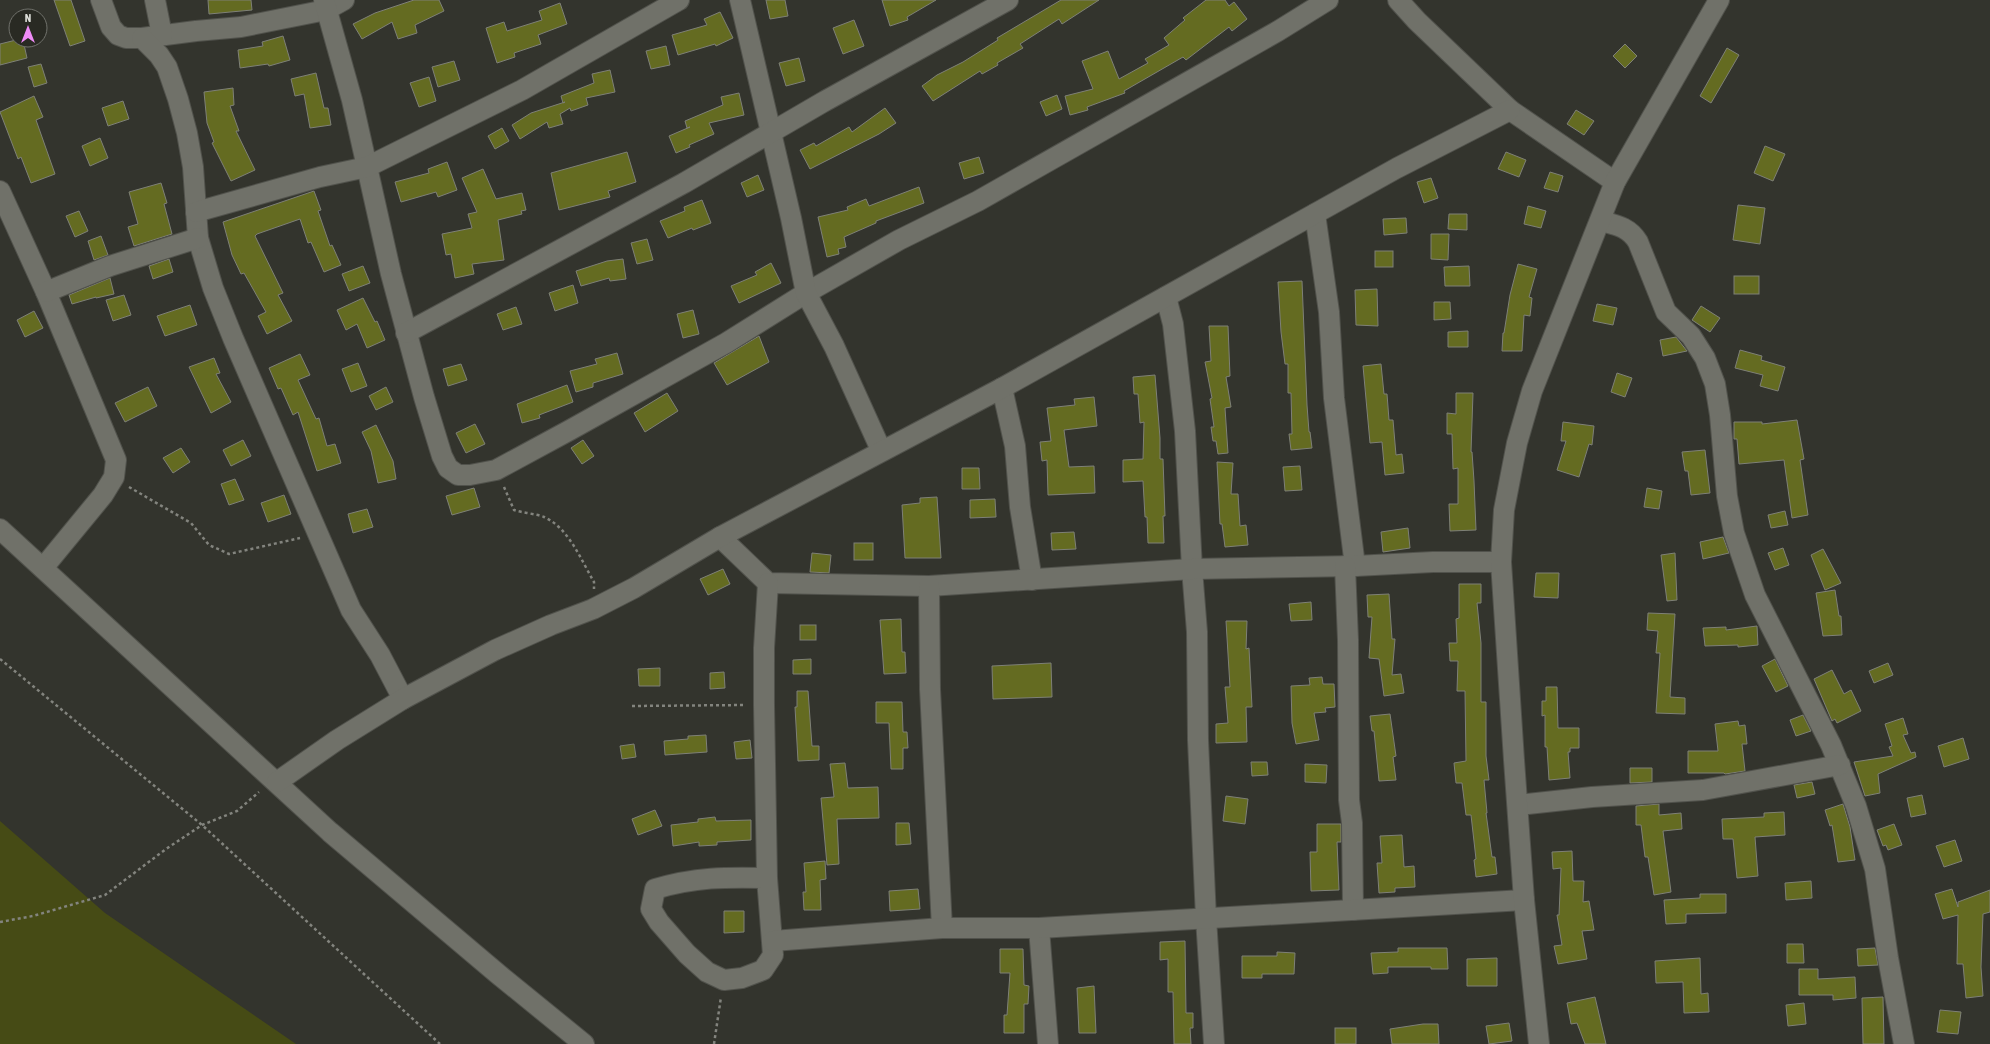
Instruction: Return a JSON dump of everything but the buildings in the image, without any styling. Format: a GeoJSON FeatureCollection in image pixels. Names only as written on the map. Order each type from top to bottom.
{"type":"FeatureCollection","features":[{"type":"Feature","properties":{"kind":"street"},"geometry":{"type":"LineString","coordinates":[[101,0],[111,27],[118,35],[126,38],[142,38],[241,27],[344,0]]}},
{"type":"Feature","properties":{"kind":"street"},"geometry":{"type":"LineString","coordinates":[[155,0],[162,35]]}},
{"type":"Feature","properties":{"kind":"street"},"geometry":{"type":"LineString","coordinates":[[196,212],[320,177],[367,167],[522,90],[679,0]]}},
{"type":"Feature","properties":{"kind":"street"},"geometry":{"type":"LineString","coordinates":[[740,0],[791,218],[806,293],[834,346],[881,450]]}},
{"type":"Feature","properties":{"kind":"street"},"geometry":{"type":"LineString","coordinates":[[406,333],[684,183],[825,100],[1008,0]]}},
{"type":"Feature","properties":{"kind":"street"},"geometry":{"type":"LineString","coordinates":[[325,5],[352,100],[390,274],[442,456],[448,468],[458,475],[470,475],[496,470],[726,343],[806,293],[899,240],[978,201],[1278,31],[1328,0]]}},
{"type":"Feature","properties":{"kind":"street"},"geometry":{"type":"LineString","coordinates":[[1398,0],[1417,21],[1510,110],[1615,182]]}},
{"type":"Feature","properties":{"kind":"street"},"geometry":{"type":"LineString","coordinates":[[1539,1044],[1524,900],[1501,562],[1504,510],[1517,443],[1532,391],[1601,221],[1615,182],[1719,0]]}},
{"type":"Feature","properties":{"kind":"street"},"geometry":{"type":"LineString","coordinates":[[142,38],[163,61],[178,99],[187,133],[198,238],[213,288],[232,338],[351,610],[380,656],[403,699]]}},
{"type":"Feature","properties":{"kind":"street"},"geometry":{"type":"LineString","coordinates":[[277,782],[337,740],[403,699],[496,650],[551,625],[593,609],[634,588],[720,537],[881,450],[1002,388],[1397,168],[1510,110]]}},
{"type":"Feature","properties":{"kind":"street"},"geometry":{"type":"LineString","coordinates":[[0,190],[46,292],[116,460],[114,476],[103,495],[44,568]]}},
{"type":"Feature","properties":{"kind":"street"},"geometry":{"type":"LineString","coordinates":[[1315,214],[1329,312],[1334,398],[1350,566],[1348,632],[1349,800],[1352,823],[1353,910]]}},
{"type":"Feature","properties":{"kind":"street"},"geometry":{"type":"LineString","coordinates":[[1601,221],[1624,227],[1633,233],[1666,312],[1691,336],[1705,358],[1715,384],[1720,414],[1727,496],[1734,533],[1755,595],[1776,640],[1808,697],[1840,765],[1856,806],[1875,869],[1888,958],[1904,1044]]}},
{"type":"Feature","properties":{"kind":"street"},"geometry":{"type":"LineString","coordinates":[[46,292],[110,266],[198,238]]}},
{"type":"Feature","properties":{"kind":"street"},"geometry":{"type":"LineString","coordinates":[[1166,297],[1174,324],[1185,431],[1192,569],[1197,632],[1198,740],[1206,918],[1214,1044]]}},
{"type":"Feature","properties":{"kind":"street"},"geometry":{"type":"LineString","coordinates":[[1002,388],[1015,446],[1020,507],[1032,580]]}},
{"type":"Feature","properties":{"kind":"street"},"geometry":{"type":"LineString","coordinates":[[0,529],[330,832],[498,974],[584,1044]]}},
{"type":"Feature","properties":{"kind":"street"},"geometry":{"type":"LineString","coordinates":[[720,537],[768,583],[929,586],[1192,569],[1350,566],[1433,562],[1501,562]]}},
{"type":"Feature","properties":{"kind":"street"},"geometry":{"type":"LineString","coordinates":[[767,878],[724,877],[681,881],[655,889],[651,909],[659,922],[687,954],[707,972],[724,980],[742,978],[763,970],[773,955],[767,878],[764,705],[764,648],[768,583]]}},
{"type":"Feature","properties":{"kind":"street"},"geometry":{"type":"LineString","coordinates":[[929,586],[930,682],[942,928]]}},
{"type":"Feature","properties":{"kind":"street"},"geometry":{"type":"LineString","coordinates":[[1518,805],[1592,797],[1703,790],[1840,765]]}},
{"type":"Feature","properties":{"kind":"street"},"geometry":{"type":"LineString","coordinates":[[773,941],[942,928],[1039,928],[1524,900]]}},
{"type":"Feature","properties":{"kind":"street"},"geometry":{"type":"LineString","coordinates":[[1039,928],[1048,1044]]}},
{"type":"Feature","properties":{"kind":"path"},"geometry":{"type":"LineString","coordinates":[[496,470],[514,510],[544,517],[564,531],[594,582],[593,609]]}},
{"type":"Feature","properties":{"kind":"path"},"geometry":{"type":"LineString","coordinates":[[114,476],[133,491],[191,523],[209,545],[230,554],[319,534]]}},
{"type":"Feature","properties":{"kind":"path"},"geometry":{"type":"LineString","coordinates":[[0,659],[202,824],[440,1044]]}},
{"type":"Feature","properties":{"kind":"path"},"geometry":{"type":"LineString","coordinates":[[632,706],[764,705]]}},
{"type":"Feature","properties":{"kind":"path"},"geometry":{"type":"LineString","coordinates":[[0,922],[33,916],[105,895],[202,824],[237,811],[262,790],[277,782]]}},
{"type":"Feature","properties":{"kind":"path"},"geometry":{"type":"LineString","coordinates":[[714,1044],[724,980]]}},
{"type":"Feature","properties":{"kind":"green space"},"geometry":{"type":"Polygon","coordinates":[[[0,821],[105,913],[296,1044],[0,1044],[0,821]]]}}]}
